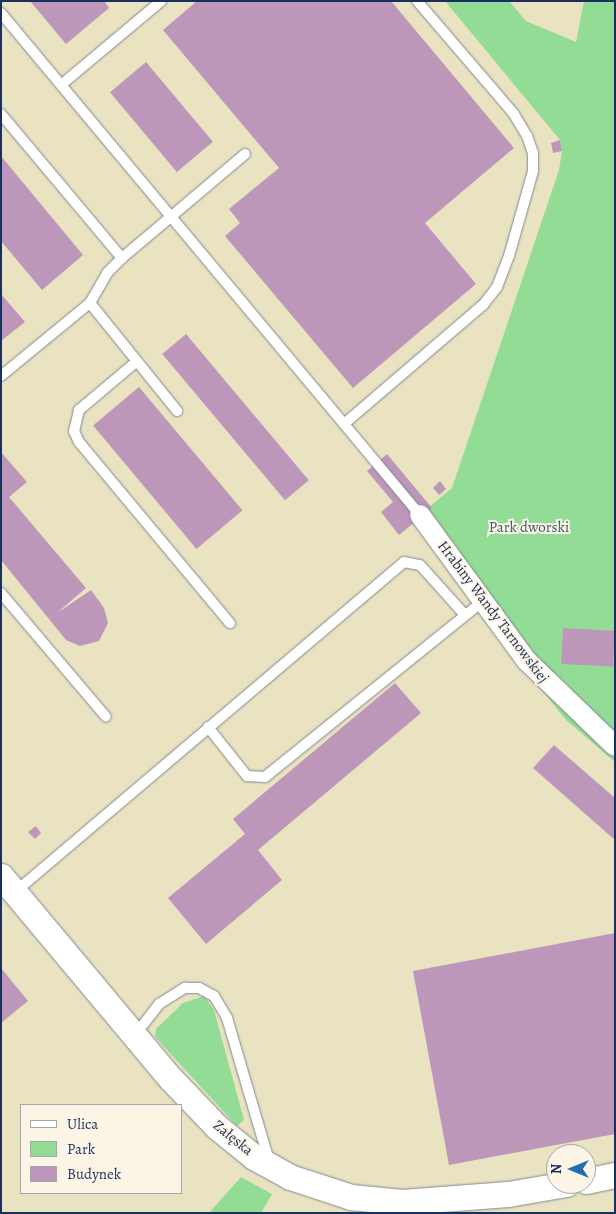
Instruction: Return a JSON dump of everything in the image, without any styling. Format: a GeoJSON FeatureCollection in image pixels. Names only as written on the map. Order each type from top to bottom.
{"type":"FeatureCollection","features":[{"type":"Feature","properties":{"kind":"street","name":"Hrabiny Wandy Tarnowskiej"},"geometry":{"type":"LineString","coordinates":[[420,515],[546,682],[615,746]]}},
{"type":"Feature","properties":{"kind":"street","name":"Załęska"},"geometry":{"type":"LineString","coordinates":[[8,884],[134,1035],[216,1127],[270,1166],[324,1189],[351,1197],[402,1202],[508,1194],[546,1187]]}},
{"type":"Feature","properties":{"kind":"street"},"geometry":{"type":"LineString","coordinates":[[596,1179],[615,1176]]}},
{"type":"Feature","properties":{"kind":"lane"},"geometry":{"type":"LineString","coordinates":[[344,424],[483,305],[496,287],[509,256],[533,171],[533,153],[527,136],[514,114],[417,1]]}},
{"type":"Feature","properties":{"kind":"lane"},"geometry":{"type":"LineString","coordinates":[[61,85],[162,2]]}},
{"type":"Feature","properties":{"kind":"lane"},"geometry":{"type":"LineString","coordinates":[[1,13],[420,515]]}},
{"type":"Feature","properties":{"kind":"lane"},"geometry":{"type":"LineString","coordinates":[[1,114],[122,258]]}},
{"type":"Feature","properties":{"kind":"lane"},"geometry":{"type":"LineString","coordinates":[[1,376],[90,303],[108,273],[122,258],[245,154]]}},
{"type":"Feature","properties":{"kind":"lane"},"geometry":{"type":"LineString","coordinates":[[90,303],[177,411]]}},
{"type":"Feature","properties":{"kind":"lane"},"geometry":{"type":"LineString","coordinates":[[136,362],[78,410],[74,431],[78,442],[230,623]]}},
{"type":"Feature","properties":{"kind":"lane"},"geometry":{"type":"LineString","coordinates":[[8,884],[208,727],[404,562],[420,565],[465,615]]}},
{"type":"Feature","properties":{"kind":"lane"},"geometry":{"type":"LineString","coordinates":[[1,593],[106,717]]}},
{"type":"Feature","properties":{"kind":"lane"},"geometry":{"type":"LineString","coordinates":[[208,727],[247,776],[265,777],[484,600]]}},
{"type":"Feature","properties":{"kind":"lane"},"geometry":{"type":"LineString","coordinates":[[134,1035],[159,1004],[185,988],[199,988],[214,996],[227,1018],[270,1166]]}},
{"type":"Feature","properties":{"kind":"green space","name":"Park dworski"},"geometry":{"type":"Polygon","coordinates":[[[445,1],[509,1],[526,21],[576,42],[584,1],[615,1],[615,762],[566,720],[504,643],[415,519],[452,488],[559,170],[562,151],[560,140],[445,1]]]}},
{"type":"Feature","properties":{"kind":"green space"},"geometry":{"type":"Polygon","coordinates":[[[204,996],[214,1010],[244,1120],[237,1126],[155,1037],[156,1029],[183,1003],[204,996]]]}},
{"type":"Feature","properties":{"kind":"green space"},"geometry":{"type":"Polygon","coordinates":[[[241,1177],[272,1194],[261,1213],[209,1213],[241,1177]]]}},
{"type":"Feature","properties":{"kind":"building"},"geometry":{"type":"Polygon","coordinates":[[[30,1],[104,1],[109,8],[66,44],[30,1]]]}},
{"type":"Feature","properties":{"kind":"building"},"geometry":{"type":"Polygon","coordinates":[[[197,1],[391,1],[514,148],[425,223],[476,284],[353,388],[225,236],[240,223],[229,209],[279,168],[163,30],[197,1]]]}},
{"type":"Feature","properties":{"kind":"building"},"geometry":{"type":"Polygon","coordinates":[[[146,62],[213,142],[177,172],[110,92],[146,62]]]}},
{"type":"Feature","properties":{"kind":"building"},"geometry":{"type":"Polygon","coordinates":[[[560,140],[562,151],[553,153],[551,143],[560,140]]]}},
{"type":"Feature","properties":{"kind":"building"},"geometry":{"type":"Polygon","coordinates":[[[1,156],[83,255],[42,290],[1,241],[1,156]]]}},
{"type":"Feature","properties":{"kind":"building"},"geometry":{"type":"Polygon","coordinates":[[[1,294],[25,322],[1,341],[1,294]]]}},
{"type":"Feature","properties":{"kind":"building"},"geometry":{"type":"Polygon","coordinates":[[[186,334],[309,480],[285,500],[162,354],[186,334]]]}},
{"type":"Feature","properties":{"kind":"building"},"geometry":{"type":"Polygon","coordinates":[[[139,387],[242,510],[197,549],[93,426],[139,387]]]}},
{"type":"Feature","properties":{"kind":"building"},"geometry":{"type":"Polygon","coordinates":[[[1,452],[27,482],[9,497],[86,588],[57,613],[91,590],[104,608],[108,623],[99,641],[80,646],[66,640],[1,560],[1,452]]]}},
{"type":"Feature","properties":{"kind":"building"},"geometry":{"type":"Polygon","coordinates":[[[387,454],[432,508],[399,535],[381,512],[393,502],[367,471],[387,454]]]}},
{"type":"Feature","properties":{"kind":"building"},"geometry":{"type":"Polygon","coordinates":[[[440,481],[446,489],[439,495],[433,488],[440,481]]]}},
{"type":"Feature","properties":{"kind":"building"},"geometry":{"type":"Polygon","coordinates":[[[563,628],[615,631],[613,667],[561,664],[563,628]]]}},
{"type":"Feature","properties":{"kind":"building"},"geometry":{"type":"Polygon","coordinates":[[[395,683],[421,713],[258,850],[282,880],[206,944],[168,898],[245,834],[233,819],[395,683]]]}},
{"type":"Feature","properties":{"kind":"building"},"geometry":{"type":"Polygon","coordinates":[[[554,745],[615,798],[615,840],[533,768],[554,745]]]}},
{"type":"Feature","properties":{"kind":"building"},"geometry":{"type":"Polygon","coordinates":[[[36,826],[41,833],[35,839],[28,832],[36,826]]]}},
{"type":"Feature","properties":{"kind":"building"},"geometry":{"type":"Polygon","coordinates":[[[615,933],[615,1134],[561,1144],[546,1144],[546,1147],[449,1165],[413,971],[615,933]]]}},
{"type":"Feature","properties":{"kind":"building"},"geometry":{"type":"Polygon","coordinates":[[[1,968],[28,1001],[1,1023],[1,968]]]}}]}
